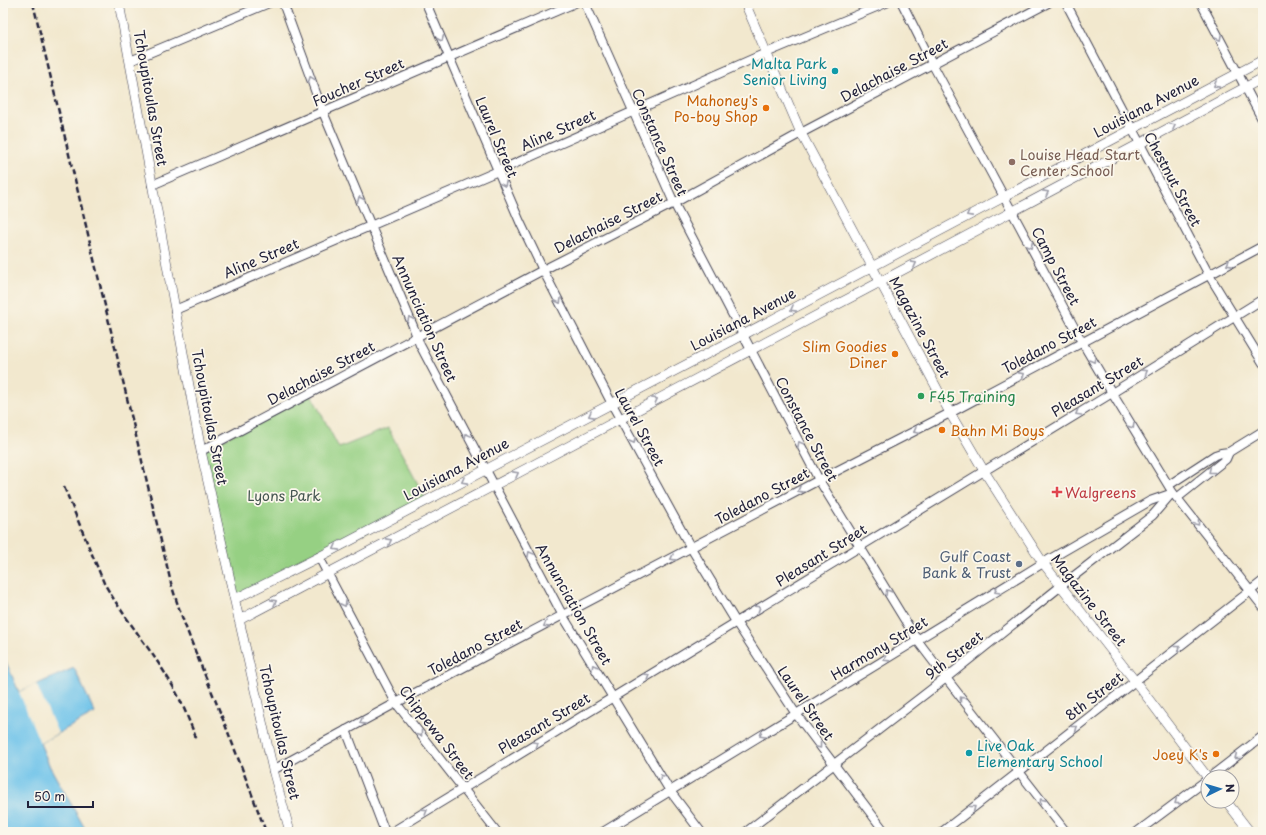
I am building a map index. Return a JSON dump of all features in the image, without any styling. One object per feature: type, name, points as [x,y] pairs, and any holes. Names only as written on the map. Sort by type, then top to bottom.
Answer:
[{"type":"street","name":"Tchoupitoulas Street","points":[[119,3],[201,451],[273,770],[290,832]]},
{"type":"street","points":[[130,61],[269,3]]},
{"type":"street","name":"Annunciation Street","points":[[283,3],[323,112],[420,345],[448,401],[563,616],[670,791],[701,832]]},
{"type":"street","name":"Laurel Street","points":[[426,3],[520,222],[543,270],[612,404],[691,548],[736,622],[796,714],[885,832]]},
{"type":"street","name":"Foucher Street","points":[[152,185],[575,3]]},
{"type":"street","name":"Constance Street","points":[[585,3],[674,204],[819,480],[917,640],[1066,832]]},
{"type":"street","name":"Magazine Street","points":[[744,3],[801,133],[950,413],[984,471],[1043,563],[1202,769]]},
{"type":"street","name":"Aline Street","points":[[174,310],[498,171],[766,53],[886,3]]},
{"type":"street","name":"Camp Street","points":[[902,3],[933,65],[1012,212],[1082,342],[1112,393],[1175,495],[1263,607]]},
{"type":"street","name":"Delachaise Street","points":[[201,451],[543,270],[674,204],[801,133],[933,65],[1048,3]]},
{"type":"street","name":"Chestnut Street","points":[[1066,3],[1208,274],[1263,364]]},
{"type":"street","points":[[1201,3],[1263,121]]},
{"type":"street","name":"Louisiana Avenue","points":[[235,599],[319,557],[612,404],[1263,60]]},
{"type":"street","points":[[239,620],[1263,78]]},
{"type":"street","name":"Toledano Street","points":[[273,770],[396,703],[819,480],[950,413],[1263,246]]},
{"type":"street","name":"Pleasant Street","points":[[392,832],[1112,393],[1263,299]]},
{"type":"street","points":[[808,301],[816,315]]},
{"type":"street","name":"Harmony Street","points":[[603,832],[1043,563],[1150,501],[1175,495],[1226,459],[1229,452],[1263,431]]},
{"type":"street","points":[[1169,485],[1215,455],[1229,452]]},
{"type":"street","name":"9th Street","points":[[746,832],[946,678],[1060,586],[1153,515],[1175,495]]},
{"type":"street","name":"Chippewa Street","points":[[319,557],[396,703],[497,832]]},
{"type":"street","name":"8th Street","points":[[942,832],[1263,582]]},
{"type":"street","points":[[346,730],[385,832]]},
{"type":"street","points":[[1221,769],[1263,736]]},
{"type":"street","points":[[1137,832],[1200,785]]},
{"type":"street","points":[[1232,809],[1250,832]]},
{"type":"green space","name":"Lyons Park","points":[[311,394],[339,448],[388,428],[427,501],[235,599],[201,451]]},
{"type":"water","points":[[3,655],[19,692],[74,668],[95,713],[40,743],[50,767],[87,832],[3,832]]},
{"type":"pier","points":[[36,684],[58,733],[40,743],[19,692]]},
{"type":"railway","points":[[33,3],[171,583],[188,632],[266,832]]},
{"type":"railway","points":[[64,487],[104,583],[171,683],[182,704],[197,740]]},
{"type":"place","name":"Malta Park Senior Living","points":[[835,71]]},
{"type":"place","name":"Mahoney's Po-boy Shop","points":[[766,108]]},
{"type":"place","name":"Louise Head Start Center School","points":[[1012,162]]},
{"type":"place","name":"Slim Goodies Diner","points":[[895,354]]},
{"type":"place","name":"F45 Training","points":[[921,396]]},
{"type":"place","name":"Bahn Mi Boys","points":[[942,430]]},
{"type":"place","name":"Walgreens","points":[[1057,492]]},
{"type":"place","name":"Gulf Coast Bank & Trust","points":[[1019,564]]},
{"type":"place","name":"Live Oak Elementary School","points":[[969,753]]},
{"type":"place","name":"Joey K's","points":[[1216,754]]}]
